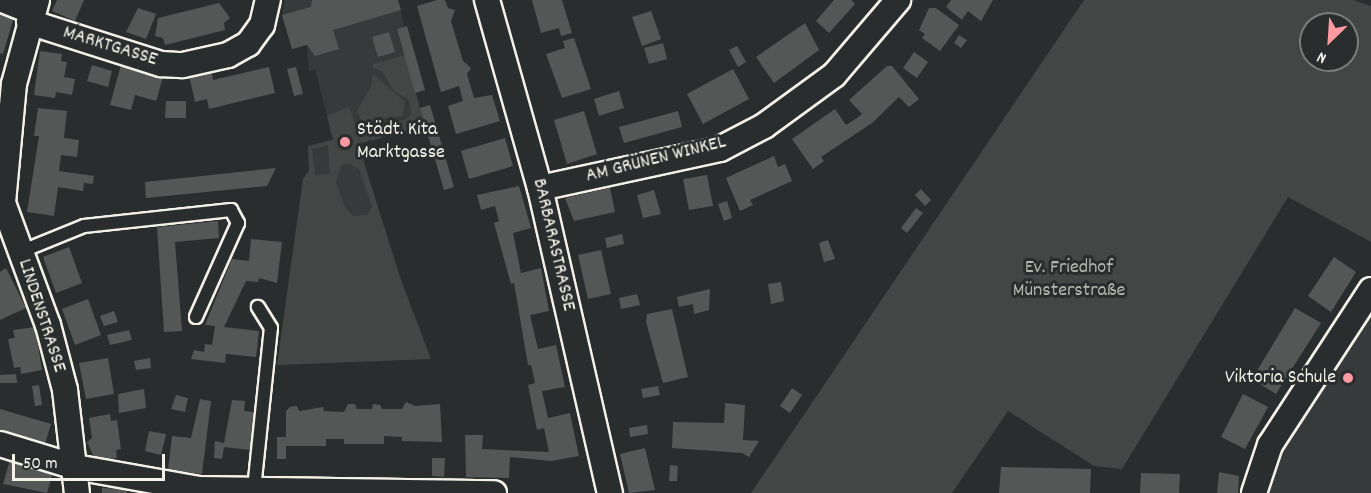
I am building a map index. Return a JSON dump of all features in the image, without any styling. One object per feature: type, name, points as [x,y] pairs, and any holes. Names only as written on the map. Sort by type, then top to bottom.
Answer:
[{"type":"street","name":"MARKTGASSE","points":[[3,0],[161,64],[183,64],[228,55],[248,44],[262,25],[268,0]]},
{"type":"street","name":"BARBARASTRASSE","points":[[487,0],[540,188],[610,493]]},
{"type":"street","name":"AM GRÜNEN WINKEL","points":[[540,188],[720,149],[756,130],[834,75],[898,0]]},
{"type":"street","name":"LINDENSTRASSE","points":[[32,11],[7,129],[1,203],[48,325],[65,390],[77,493]]},
{"type":"street","points":[[1254,493],[1270,445],[1371,290]]},
{"type":"street","points":[[0,444],[75,467],[198,489],[494,493]]},
{"type":"lane","points":[[20,252],[84,226],[231,210],[238,223],[196,317]]},
{"type":"lane","points":[[254,489],[271,328],[258,307]]},
{"type":"shaded area","name":"Städt. Kita Marktgasse","points":[[285,0],[398,0],[404,27],[397,29],[425,126],[358,144],[401,280],[303,179],[309,171],[308,146],[333,139],[315,69],[309,72],[307,45],[292,49],[282,15]]},
{"type":"shaded area","name":"Viktoria Schule","points":[[1371,307],[1371,493],[1264,493],[1278,450]]},
{"type":"green space","name":"Ev. Friedhof Münsterstraße","points":[[1084,0],[1353,0],[1371,6],[1371,242],[1288,197],[1122,469],[1094,466],[1008,411],[952,493],[751,493]]},
{"type":"green space","points":[[405,55],[425,126],[358,144],[401,280],[431,359],[277,365],[303,179],[309,171],[308,146],[333,140],[327,116],[349,107],[359,134],[406,119],[411,114],[409,100],[393,90],[382,71],[373,68],[373,64]],"holes":[[[328,145],[330,174],[315,175],[312,149]],[[350,164],[359,169],[372,206],[367,215],[353,216],[344,206],[336,182],[341,165]]]},
{"type":"green space","points":[[373,74],[405,102],[403,116],[362,122],[357,111],[371,87]]},
{"type":"building","points":[[57,0],[84,0],[75,21],[52,11]]},
{"type":"building","points":[[312,0],[398,0],[401,10],[333,30],[339,49],[315,56],[307,45],[292,49],[282,15],[311,7]]},
{"type":"building","points":[[445,0],[448,8],[455,10],[451,21],[463,61],[471,68],[467,74],[474,98],[492,95],[500,121],[456,134],[448,106],[463,101],[459,86],[441,92],[417,6]]},
{"type":"building","points":[[532,0],[562,0],[572,33],[561,36],[559,28],[541,33]]},
{"type":"building","points":[[834,0],[851,0],[855,4],[829,33],[816,21]]},
{"type":"building","points":[[951,0],[993,0],[981,21],[968,11],[962,20],[946,7]]},
{"type":"building","points":[[219,3],[230,18],[224,23],[225,30],[165,45],[163,38],[155,36],[158,18]]},
{"type":"building","points":[[0,5],[16,10],[3,54],[0,53]]},
{"type":"building","points":[[138,8],[156,14],[146,39],[126,32]]},
{"type":"building","points":[[929,8],[936,8],[959,25],[940,51],[922,38],[925,34],[919,30]]},
{"type":"building","points":[[651,11],[661,39],[642,46],[632,17]]},
{"type":"building","points":[[805,23],[819,50],[774,83],[756,57]]},
{"type":"building","points":[[407,26],[425,90],[415,93],[397,29]]},
{"type":"building","points":[[389,32],[395,52],[378,57],[372,37]]},
{"type":"building","points":[[959,35],[967,40],[961,48],[954,43]]},
{"type":"building","points":[[574,38],[591,89],[562,98],[546,54],[565,48],[563,41]]},
{"type":"building","points":[[663,43],[667,59],[649,64],[644,48]]},
{"type":"building","points":[[737,46],[746,62],[738,67],[729,50]]},
{"type":"building","points":[[40,51],[62,54],[61,61],[67,62],[64,77],[75,79],[72,95],[56,92],[55,98],[34,95]]},
{"type":"building","points":[[914,52],[928,62],[917,78],[903,68]]},
{"type":"building","points":[[92,65],[112,71],[108,87],[87,81]]},
{"type":"building","points":[[121,65],[163,77],[156,101],[135,95],[131,110],[110,105]]},
{"type":"building","points":[[887,66],[892,66],[919,99],[909,107],[899,97],[872,123],[821,157],[824,161],[813,169],[792,139],[835,109],[846,125],[857,118],[862,114],[849,100]]},
{"type":"building","points":[[269,67],[275,93],[209,109],[207,99],[195,102],[189,75],[211,69],[213,80]]},
{"type":"building","points":[[296,67],[303,94],[294,96],[287,69]]},
{"type":"building","points":[[733,69],[749,99],[703,124],[687,94]]},
{"type":"building","points":[[619,91],[624,108],[599,116],[594,99]]},
{"type":"building","points":[[166,101],[186,101],[186,118],[165,118]]},
{"type":"building","points":[[430,105],[454,187],[444,190],[420,108]]},
{"type":"building","points":[[38,108],[67,111],[64,138],[79,140],[77,157],[61,155],[59,171],[94,176],[93,184],[84,183],[83,191],[58,187],[54,216],[27,212],[39,136],[34,136]]},
{"type":"building","points":[[584,111],[597,154],[567,164],[554,120]]},
{"type":"building","points":[[678,111],[682,127],[624,143],[619,127]]},
{"type":"building","points":[[505,138],[513,166],[469,179],[461,151]]},
{"type":"building","points":[[774,156],[778,167],[785,164],[792,181],[750,200],[753,205],[740,211],[726,178]]},
{"type":"building","points":[[276,168],[267,186],[146,198],[145,182]]},
{"type":"building","points":[[707,175],[713,206],[689,210],[683,179]]},
{"type":"building","points":[[519,186],[531,228],[513,233],[521,273],[541,268],[549,311],[530,315],[538,349],[556,345],[565,387],[542,391],[548,418],[570,413],[579,456],[551,461],[510,457],[509,478],[466,477],[465,435],[483,435],[482,449],[549,452],[544,428],[537,430],[528,385],[535,383],[531,365],[528,365],[514,283],[511,284],[494,223],[499,221],[495,206],[481,210],[477,195]]},
{"type":"building","points":[[610,188],[615,212],[574,221],[565,198]]},
{"type":"building","points":[[921,189],[931,200],[925,206],[915,195]]},
{"type":"building","points":[[654,190],[661,214],[643,218],[637,195]]},
{"type":"building","points":[[727,201],[732,218],[724,221],[718,204]]},
{"type":"building","points":[[916,208],[923,213],[907,233],[901,228]]},
{"type":"building","points":[[218,221],[219,238],[175,242],[182,331],[164,332],[157,227]]},
{"type":"building","points":[[622,234],[624,244],[607,248],[605,238]]},
{"type":"building","points":[[251,239],[282,242],[277,283],[259,278],[258,282],[246,281],[224,327],[259,331],[256,357],[226,354],[225,363],[191,359],[194,350],[204,352],[205,344],[212,345],[215,326],[205,325],[232,259],[249,261]]},
{"type":"building","points":[[828,240],[835,259],[824,262],[819,243]]},
{"type":"building","points":[[69,247],[82,283],[56,293],[43,257]]},
{"type":"building","points":[[601,250],[611,294],[588,299],[578,255]]},
{"type":"building","points":[[1334,257],[1356,272],[1331,312],[1308,296]]},
{"type":"building","points":[[6,268],[26,308],[0,320],[0,272]]},
{"type":"building","points":[[781,282],[784,301],[771,304],[768,284]]},
{"type":"building","points":[[710,289],[709,310],[694,314],[693,304],[679,307],[677,297]]},
{"type":"building","points":[[637,294],[640,305],[621,309],[619,298]]},
{"type":"building","points":[[88,299],[101,335],[75,345],[62,309]]},
{"type":"building","points":[[1295,308],[1321,323],[1276,394],[1252,379]]},
{"type":"building","points":[[672,309],[688,377],[663,383],[646,322],[647,314]]},
{"type":"building","points":[[114,311],[118,322],[104,326],[100,316]]},
{"type":"building","points":[[35,327],[42,370],[21,374],[20,367],[14,368],[8,339],[15,338],[13,330]]},
{"type":"building","points":[[129,330],[132,340],[110,345],[107,335]]},
{"type":"building","points":[[108,358],[114,394],[86,399],[79,363]]},
{"type":"building","points":[[150,358],[151,368],[136,370],[134,361]]},
{"type":"building","points":[[16,374],[17,383],[0,383],[0,375]]},
{"type":"building","points":[[39,385],[42,405],[35,406],[32,386]]},
{"type":"building","points":[[658,386],[660,395],[643,398],[641,389]]},
{"type":"building","points":[[792,388],[802,395],[790,413],[780,406]]},
{"type":"building","points":[[144,389],[146,408],[119,413],[118,394]]},
{"type":"building","points":[[1243,394],[1268,407],[1245,449],[1221,437]]},
{"type":"building","points":[[176,395],[188,398],[185,412],[171,409]]},
{"type":"building","points":[[200,399],[211,401],[202,474],[168,470],[172,436],[191,438]]},
{"type":"building","points":[[232,400],[245,401],[244,411],[254,412],[250,450],[224,447],[222,459],[214,458],[215,441],[224,443]]},
{"type":"building","points":[[406,402],[415,406],[440,404],[442,442],[402,441],[402,437],[384,436],[384,444],[344,444],[344,439],[326,439],[326,446],[286,446],[286,459],[277,459],[277,437],[286,437],[286,411],[290,407],[297,406],[299,411],[323,407],[324,411],[344,412],[348,404],[355,404],[357,409],[372,409],[373,404],[380,405],[382,409],[402,409]]},
{"type":"building","points":[[725,403],[745,405],[743,440],[759,441],[749,457],[742,453],[672,448],[673,422],[724,423]]},
{"type":"building","points":[[0,409],[51,424],[44,447],[0,433]]},
{"type":"building","points":[[110,414],[111,421],[117,420],[121,449],[116,450],[117,458],[96,461],[87,442],[92,438],[89,418]]},
{"type":"building","points":[[647,425],[648,434],[630,437],[629,428]]},
{"type":"building","points":[[149,431],[166,434],[161,455],[145,451]]},
{"type":"building","points":[[645,448],[655,490],[629,493],[620,454]]},
{"type":"building","points":[[432,458],[445,458],[444,477],[432,476]]},
{"type":"building","points":[[10,460],[53,472],[47,493],[3,484]]},
{"type":"building","points":[[670,465],[678,466],[677,481],[669,481]]},
{"type":"building","points":[[1001,467],[1091,469],[1090,493],[999,493]]},
{"type":"building","points":[[1219,472],[1239,476],[1238,493],[1217,493]]},
{"type":"building","points":[[1141,473],[1180,474],[1179,493],[1140,493]]},
{"type":"building","points":[[102,488],[127,489],[127,493],[102,493]]},
{"type":"place","name":"Städt. Kita Marktgasse","points":[[345,142]]},
{"type":"place","name":"Viktoria Schule","points":[[1348,378]]}]
